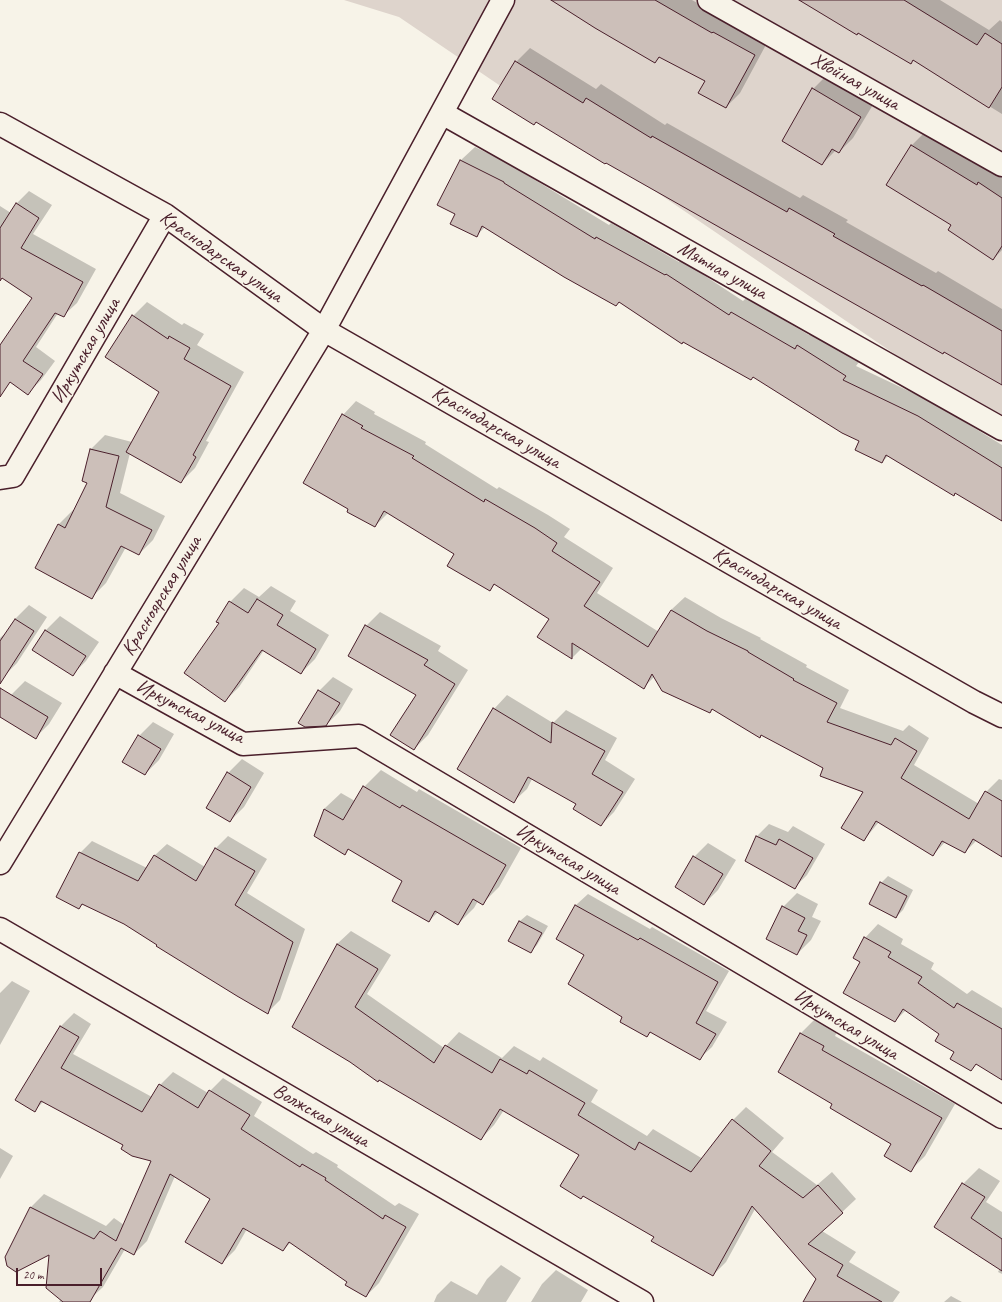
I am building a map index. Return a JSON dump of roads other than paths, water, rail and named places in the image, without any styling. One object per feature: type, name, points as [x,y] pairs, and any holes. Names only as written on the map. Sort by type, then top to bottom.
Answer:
[{"type":"street","name":"Красноярская улица","points":[[0,863],[324,330],[503,0]]},
{"type":"street","name":"Хвойная улица","points":[[709,0],[1002,165]]},
{"type":"street","name":"Мятная улица","points":[[442,113],[1002,429]]},
{"type":"street","name":"Краснодарская улица","points":[[0,124],[165,215],[324,330],[974,702],[1002,716]]},
{"type":"street","name":"Иркутская улица","points":[[0,478],[13,476],[165,215]]},
{"type":"street","name":"Иркутская улица","points":[[115,673],[243,744],[359,736],[1002,1117]]},
{"type":"street","name":"Волжская улица","points":[[0,929],[642,1302]]}]
